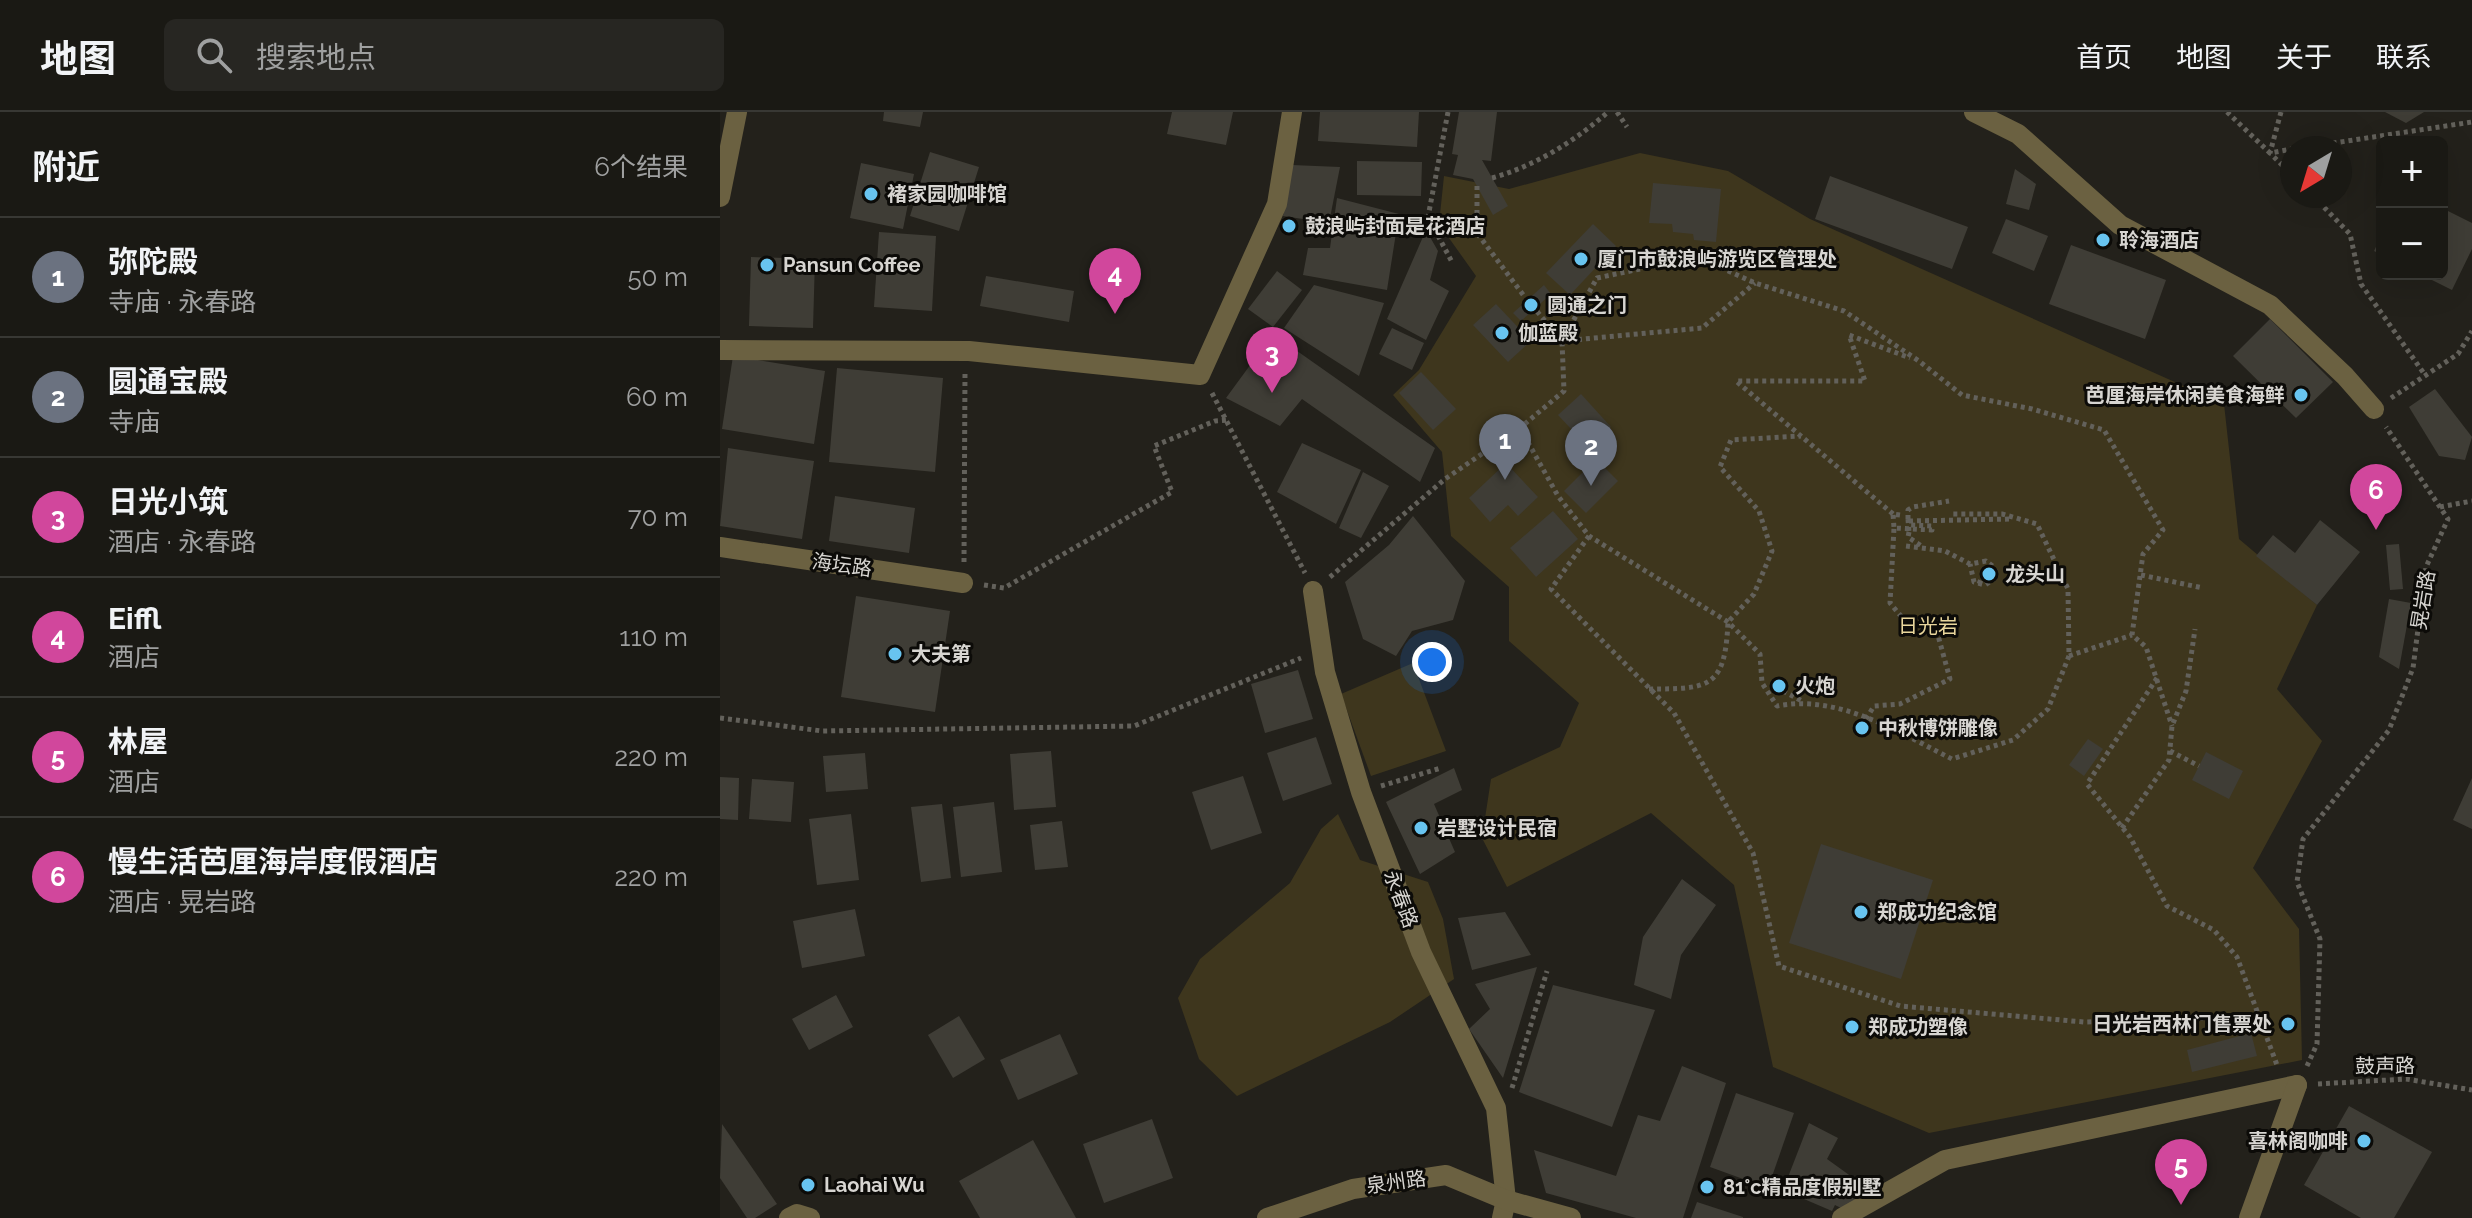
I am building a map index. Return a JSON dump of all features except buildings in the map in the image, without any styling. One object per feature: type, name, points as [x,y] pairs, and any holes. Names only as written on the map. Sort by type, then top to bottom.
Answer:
[{"type":"street","points":[[720,197],[737,112]]},
{"type":"street","points":[[720,350],[969,351],[1200,375],[1277,204],[1292,112]]},
{"type":"street","points":[[1974,112],[2018,134],[2120,225],[2270,305],[2345,376],[2374,409]]},
{"type":"street","name":"海坛路","points":[[720,547],[963,583]]},
{"type":"street","name":"永春路","points":[[1313,591],[1325,672],[1361,792],[1421,952],[1496,1108],[1504,1209]]},
{"type":"street","points":[[1842,1218],[1945,1160],[2297,1085]]},
{"type":"street","points":[[2249,1218],[2297,1085]]},
{"type":"street","name":"泉州路","points":[[1267,1218],[1353,1189],[1446,1175],[1504,1209],[1571,1218]]},
{"type":"street","points":[[789,1218],[797,1214],[810,1218]]},
{"type":"path","points":[[1448,112],[1428,217],[1452,262]]},
{"type":"path","points":[[1492,178],[1515,171],[1583,134],[1608,112]]},
{"type":"path","points":[[1617,112],[1627,127]]},
{"type":"path","points":[[2227,112],[2280,163]]},
{"type":"path","points":[[2270,153],[2281,112]]},
{"type":"path","points":[[2352,140],[2472,122]]},
{"type":"path","points":[[2270,153],[2280,151]]},
{"type":"path","points":[[1477,186],[1477,233],[1527,300]]},
{"type":"path","points":[[2325,208],[2350,234],[2361,284],[2425,375]]},
{"type":"path","points":[[1200,375],[1229,420],[1313,591],[1445,479],[1520,428],[1564,391],[1562,341],[1597,278],[1697,257],[1755,283],[1844,311],[1919,361],[1962,395],[2032,409],[2104,430],[2163,530],[2143,554],[2132,635]]},
{"type":"path","points":[[1562,341],[1702,328],[1755,283]]},
{"type":"path","points":[[1535,309],[1562,341]]},
{"type":"path","points":[[2472,331],[2458,354],[2374,409],[2440,507],[2472,501]]},
{"type":"path","points":[[1866,719],[1874,706],[1900,704],[1950,679],[1934,621],[1905,621],[1890,603],[1897,515],[1736,381],[1865,381],[1849,335],[1919,361]]},
{"type":"path","points":[[965,361],[963,583],[1004,588],[1172,492],[1154,446],[1215,421],[1229,420]]},
{"type":"path","points":[[1520,428],[1558,496],[1589,536],[1728,622],[1760,654],[1762,683],[1777,706],[1803,701]]},
{"type":"path","points":[[1648,689],[1697,689],[1715,678],[1727,654],[1728,622],[1754,594],[1772,551],[1759,511],[1720,467],[1731,440],[1801,436]]},
{"type":"path","points":[[1927,549],[1908,537],[1908,510],[1949,501]]},
{"type":"path","name":"晃岩路","points":[[2297,1085],[2317,1044],[2320,939],[2297,882],[2303,839],[2389,730],[2413,668],[2426,567],[2448,519],[2440,507]]},
{"type":"path","points":[[1783,691],[1803,701],[1831,705],[1866,719],[1952,759],[2013,740],[2048,709],[2069,656],[2068,589],[2037,524],[2002,514],[1951,514]]},
{"type":"path","points":[[1909,524],[2019,519]]},
{"type":"path","points":[[1894,528],[1932,530],[1932,526],[1909,524]]},
{"type":"path","points":[[1589,536],[1551,589],[1674,713],[1753,853],[1779,966],[1900,1006],[2084,1022],[2259,1016]]},
{"type":"path","points":[[1906,546],[1945,551],[1970,564],[1986,561],[1995,568],[1994,579],[1979,584]]},
{"type":"path","points":[[1970,564],[1970,575],[1979,584]]},
{"type":"path","points":[[1979,584],[1984,572]]},
{"type":"path","points":[[2141,575],[2203,588]]},
{"type":"path","points":[[2122,828],[2169,760],[2172,726],[2186,691],[2195,629]]},
{"type":"path","points":[[2069,656],[2132,635]]},
{"type":"path","points":[[2132,635],[2146,647],[2172,726]]},
{"type":"path","points":[[720,718],[822,731],[1134,726],[1321,649]]},
{"type":"path","points":[[2157,678],[2087,784],[2122,828],[2167,906],[2214,930],[2237,957],[2277,1065],[2297,1085]]},
{"type":"path","points":[[2170,751],[2199,766]]},
{"type":"path","points":[[1361,792],[1441,768]]},
{"type":"path","points":[[1496,1108],[1513,1086],[1547,971]]},
{"type":"path","name":"鼓声路","points":[[2297,1085],[2406,1079],[2472,1090]]},
{"type":"green space","name":"日光岩","points":[[1640,153],[1728,171],[1810,219],[2224,404],[2239,539],[2317,605],[2277,689],[2322,741],[2253,868],[2299,929],[2302,1060],[1929,1133],[1773,1067],[1734,885],[1651,813],[1507,887],[1482,838],[1491,779],[1560,747],[1579,703],[1509,641],[1509,587],[1451,536],[1442,452],[1393,395],[1419,370],[1476,276],[1439,224],[1444,176],[1509,189]]},
{"type":"green space","points":[[1413,663],[1446,751],[1371,776],[1341,694]]},
{"type":"green space","points":[[1338,814],[1360,860],[1428,882],[1443,919],[1454,979],[1390,1022],[1237,1096],[1199,1059],[1178,998],[1200,959],[1290,883],[1321,829]]},
{"type":"place","name":"褚家园咖啡馆","points":[[871,194]]},
{"type":"place","name":"鼓浪屿封面是花酒店","points":[[1289,226]]},
{"type":"place","name":"聆海酒店","points":[[2103,240]]},
{"type":"place","name":"厦门市鼓浪屿游览区管理处","points":[[1581,259]]},
{"type":"place","name":"Pansun Coffee","points":[[767,265]]},
{"type":"place","name":"圆通之门","points":[[1531,305]]},
{"type":"place","name":"Eiffl","points":[[1115,314]]},
{"type":"place","name":"伽蓝殿","points":[[1502,333]]},
{"type":"place","name":"日光小筑","points":[[1272,393]]},
{"type":"place","name":"芭厘海岸休闲美食海鲜","points":[[2301,395]]},
{"type":"place","name":"弥陀殿","points":[[1505,480]]},
{"type":"place","name":"圆通宝殿","points":[[1591,486]]},
{"type":"place","name":"慢生活芭厘海岸度假酒店","points":[[2376,530]]},
{"type":"place","name":"龙头山","points":[[1989,574]]},
{"type":"place","name":"大夫第","points":[[895,654]]},
{"type":"place","name":"火炮","points":[[1779,686]]},
{"type":"place","name":"中秋博饼雕像","points":[[1862,728]]},
{"type":"place","name":"岩墅设计民宿","points":[[1421,828]]},
{"type":"place","name":"郑成功纪念馆","points":[[1861,912]]},
{"type":"place","name":"日光岩西林门售票处","points":[[2288,1024]]},
{"type":"place","name":"郑成功塑像","points":[[1852,1027]]},
{"type":"place","name":"喜林阁咖啡","points":[[2364,1141]]},
{"type":"place","name":"Laohai Wu","points":[[808,1185]]},
{"type":"place","name":"81°c精品度假别墅","points":[[1707,1187]]},
{"type":"place","name":"林屋","points":[[2181,1205]]}]
